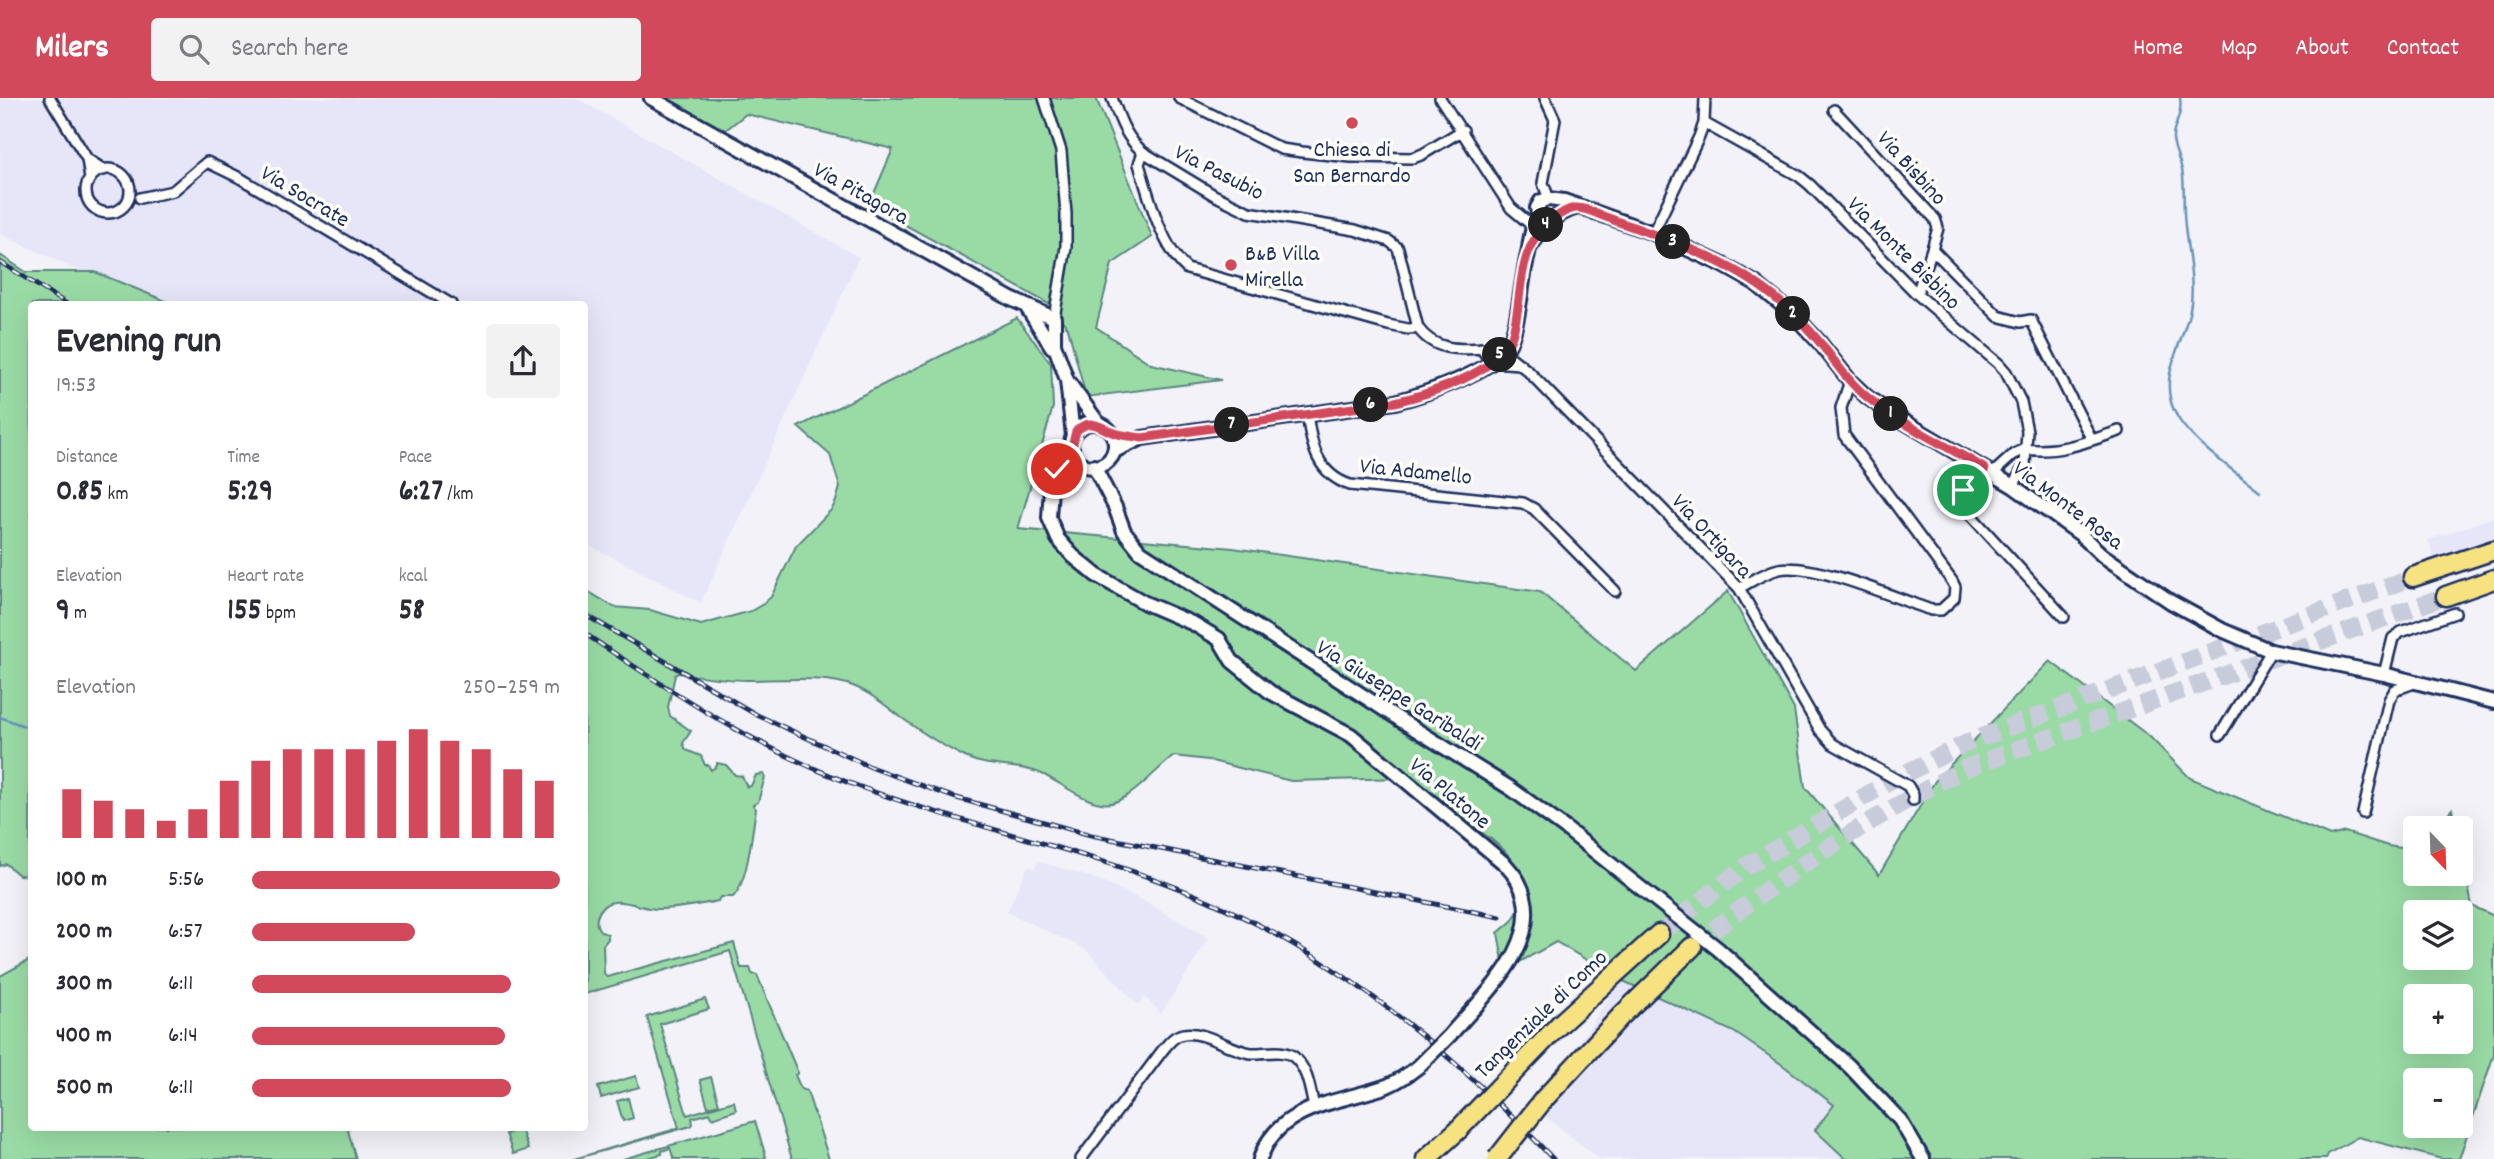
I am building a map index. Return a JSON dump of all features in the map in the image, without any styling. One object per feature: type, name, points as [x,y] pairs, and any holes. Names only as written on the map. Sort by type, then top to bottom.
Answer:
[{"type":"highway","points":[[2413,577],[2494,550]]},
{"type":"highway","points":[[2446,596],[2494,579]]},
{"type":"highway","name":"Tangenziale di Como","points":[[1426,1159],[1458,1130],[1560,1024],[1659,934]]},
{"type":"highway","points":[[1497,1159],[1545,1100],[1692,947]]},
{"type":"street","points":[[50,98],[87,159],[90,179],[86,191],[93,207],[109,213],[140,198],[116,171],[104,170],[87,159]]},
{"type":"street","name":"Via Pitagora","points":[[651,98],[1011,299],[1054,318]]},
{"type":"street","points":[[1044,98],[1061,151],[1066,214],[1066,247],[1053,331],[1058,357],[1067,380],[1098,424],[1110,432],[1142,438],[1395,402],[1458,380],[1497,355],[1512,336],[1530,247],[1540,220],[1538,204],[1551,200]]},
{"type":"street","name":"Via Pasubio","points":[[1112,98],[1126,135],[1143,152],[1214,195],[1249,212],[1355,230],[1389,241],[1398,248],[1419,328]]},
{"type":"street","points":[[1178,98],[1281,149],[1292,151],[1351,157],[1413,158],[1463,130]]},
{"type":"street","points":[[1440,98],[1511,208],[1540,220],[1578,207]]},
{"type":"street","points":[[1540,220],[1559,207],[1551,200],[1543,183],[1555,120],[1545,98]]},
{"type":"street","points":[[1653,233],[1704,123],[1705,98]]},
{"type":"street","name":"Via Bisbino","points":[[1834,110],[1935,219],[1938,228],[1933,249]]},
{"type":"street","name":"Via Monte Bisbino","points":[[1704,123],[1811,185],[1916,294],[1953,327],[1980,346],[2006,372],[2018,395],[2027,431],[2025,465],[2013,486]]},
{"type":"street","points":[[1143,152],[1139,164],[1165,238],[1172,252],[1187,269],[1388,325],[1419,328],[1432,343],[1441,347],[1481,348],[1520,364]]},
{"type":"street","name":"Via Socrate","points":[[140,198],[173,191],[207,162],[232,173],[446,301]]},
{"type":"street","points":[[90,179],[104,170]]},
{"type":"street","points":[[125,205],[130,195],[128,183]]},
{"type":"street","name":"Via Monte Rosa","points":[[1551,200],[1653,233],[1723,264],[1773,296],[1820,343],[1850,382],[1891,414],[2013,486],[2080,534],[2102,555],[2171,603],[2222,630],[2272,651],[2420,682],[2494,702]]},
{"type":"street","points":[[1916,294],[1933,249],[1998,316],[2020,322],[2031,320],[2092,440]]},
{"type":"street","points":[[1024,303],[1058,357]]},
{"type":"street","name":"Via Ortigara","points":[[1497,355],[1520,364],[1740,588],[1820,730],[1833,744],[1908,786],[1913,800]]},
{"type":"street","points":[[1067,380],[1072,442],[1077,460],[1088,465]]},
{"type":"street","points":[[1740,588],[1778,570],[1800,568],[1824,573],[1931,610],[1941,610],[1954,598],[1955,587],[1952,581],[1849,444],[1841,425],[1841,408],[1850,382]]},
{"type":"street","name":"Via Adamello","points":[[1307,413],[1317,460],[1335,479],[1350,485],[1523,503],[1534,509],[1615,591]]},
{"type":"street","points":[[1051,486],[1057,469],[1083,425],[1098,424]]},
{"type":"street","points":[[2064,617],[1966,510],[1962,502],[1963,490],[1970,480],[1989,472],[2025,449],[2050,450],[2119,431]]},
{"type":"street","points":[[1110,432],[1115,441],[1110,456]]},
{"type":"street","points":[[1051,486],[1060,476],[1110,456],[1142,438]]},
{"type":"street","name":"Via Giuseppe Garibaldi","points":[[1110,456],[1115,507]]},
{"type":"street","name":"Via Giuseppe Garibaldi","points":[[1088,465],[1115,507],[1124,531],[1140,551],[1510,788],[1614,866],[1718,949],[1849,1066],[1900,1120],[1923,1159]]},
{"type":"street","name":"Via Platone","points":[[1051,486],[1049,518],[1058,539],[1073,556],[1096,575],[1219,639],[1233,661],[1270,692],[1351,735],[1505,863],[1518,882],[1527,912],[1525,933],[1502,974],[1450,1035],[1419,1066],[1388,1086],[1297,1114],[1276,1130],[1262,1154]]},
{"type":"street","points":[[2384,674],[2393,638],[2401,632],[2455,613]]},
{"type":"street","points":[[2220,735],[2272,651]]},
{"type":"street","points":[[2363,813],[2389,700],[2395,690],[2420,682]]},
{"type":"street","points":[[1081,1159],[1162,1051],[1174,1037],[1183,1034],[1204,1037],[1250,1053],[1280,1052],[1292,1055],[1305,1073],[1314,1107]]},
{"type":"shaded area","points":[[0,98],[576,98],[859,257],[701,603],[588,545],[588,301],[144,301],[0,234]]},
{"type":"shaded area","points":[[2494,517],[2494,538],[2434,558],[2428,540]]},
{"type":"shaded area","points":[[1038,861],[1099,880],[1142,900],[1209,938],[1161,1014],[1145,997],[1138,1005],[1085,949],[1007,912],[1028,866],[1035,868]]},
{"type":"shaded area","points":[[1621,980],[1734,1032],[1834,1105],[1816,1130],[1846,1159],[1599,1159],[1535,1108]]},
{"type":"green space","points":[[664,98],[1096,98],[1152,237],[1112,264],[1096,327],[1151,364],[1221,380],[1086,397],[1068,328],[1049,304],[869,205],[893,149],[746,114],[723,132]]},
{"type":"green space","points":[[0,255],[26,272],[95,272],[166,301],[28,301],[28,876],[19,875],[6,864],[0,866]]},
{"type":"green space","points":[[1017,318],[1051,364],[1053,407],[1018,529],[1233,548],[1540,592],[1636,671],[1728,591],[1794,709],[1805,787],[1879,875],[1935,781],[2050,661],[2150,737],[2190,778],[2330,836],[2345,832],[2403,848],[2403,886],[2468,886],[2471,900],[2403,900],[2403,970],[2473,970],[2473,906],[2494,916],[2494,1054],[2473,1117],[2473,1068],[2403,1068],[2403,1138],[2466,1138],[2459,1159],[2442,1159],[2358,1137],[2328,1154],[2326,1159],[1846,1159],[1815,1130],[1834,1105],[1734,1032],[1621,980],[1556,942],[1509,968],[1503,961],[1498,933],[1512,921],[1523,903],[1525,883],[1517,866],[1491,839],[1405,778],[1291,781],[1208,760],[1174,756],[1123,798],[1115,802],[1097,802],[1042,774],[965,757],[932,739],[872,696],[853,686],[829,680],[738,680],[678,673],[675,675],[668,707],[670,716],[691,731],[683,743],[686,750],[701,756],[711,770],[717,763],[726,765],[735,775],[742,776],[747,787],[751,786],[756,775],[763,774],[765,777],[758,802],[753,805],[756,809],[746,869],[733,897],[720,897],[718,901],[673,908],[652,909],[619,902],[603,907],[597,917],[597,923],[602,932],[608,934],[603,945],[604,973],[607,977],[734,943],[741,968],[750,968],[752,974],[757,975],[798,1073],[795,1075],[801,1089],[807,1091],[829,1159],[792,1159],[730,951],[588,993],[588,591],[614,607],[650,610],[701,625],[751,611],[771,597],[796,546],[832,509],[840,487],[830,455],[798,427]]},
{"type":"green space","points":[[28,961],[28,1131],[348,1131],[356,1159],[0,1159],[0,976]]},
{"type":"green space","points":[[705,999],[709,1009],[660,1024],[687,1115],[734,1101],[736,1110],[712,1118],[710,1113],[692,1118],[691,1126],[574,1159],[679,1128],[647,1017]]},
{"type":"green space","points":[[636,1076],[639,1087],[601,1098],[598,1087]]},
{"type":"green space","points":[[711,1077],[719,1104],[708,1107],[700,1080]]},
{"type":"green space","points":[[628,1098],[633,1118],[623,1121],[617,1101]]},
{"type":"green space","points":[[755,1121],[766,1157],[762,1159],[674,1159],[670,1148],[662,1151],[662,1154],[644,1159],[623,1159]]},
{"type":"green space","points":[[522,1131],[528,1149],[513,1154],[506,1134]]},
{"type":"waterway","points":[[2180,98],[2173,139],[2183,175],[2192,289],[2189,314],[2169,377],[2171,403],[2192,436],[2260,491]]},
{"type":"waterway","points":[[0,717],[28,728]]},
{"type":"tunnel","points":[[1659,934],[1745,867],[1896,778],[1969,742],[2413,577]]},
{"type":"tunnel","points":[[1692,947],[1758,896],[1827,849],[1897,806],[1971,766],[2446,596]]},
{"type":"railway","points":[[0,262],[62,301]]},
{"type":"railway","points":[[588,616],[757,715],[873,768],[953,797],[1091,835],[1500,917]]},
{"type":"railway","points":[[588,636],[719,720],[789,757],[909,804],[1144,875],[1235,913],[1279,936],[1323,962],[1405,1021],[1482,1088],[1553,1159]]},
{"type":"place","name":"Chiesa di San Bernardo","points":[[1352,123]]},
{"type":"place","name":"B&B Villa Mirella","points":[[1231,265]]},
{"type":"route","points":[[1057,469],[1072,447],[1076,431],[1090,423],[1106,427],[1110,432],[1142,438],[1395,402],[1458,380],[1487,365],[1506,350],[1512,336],[1530,247],[1548,222],[1555,220],[1564,211],[1578,207],[1653,233],[1723,264],[1773,296],[1793,313],[1850,382],[1867,397],[1985,469],[1970,480],[1963,490]]}]
